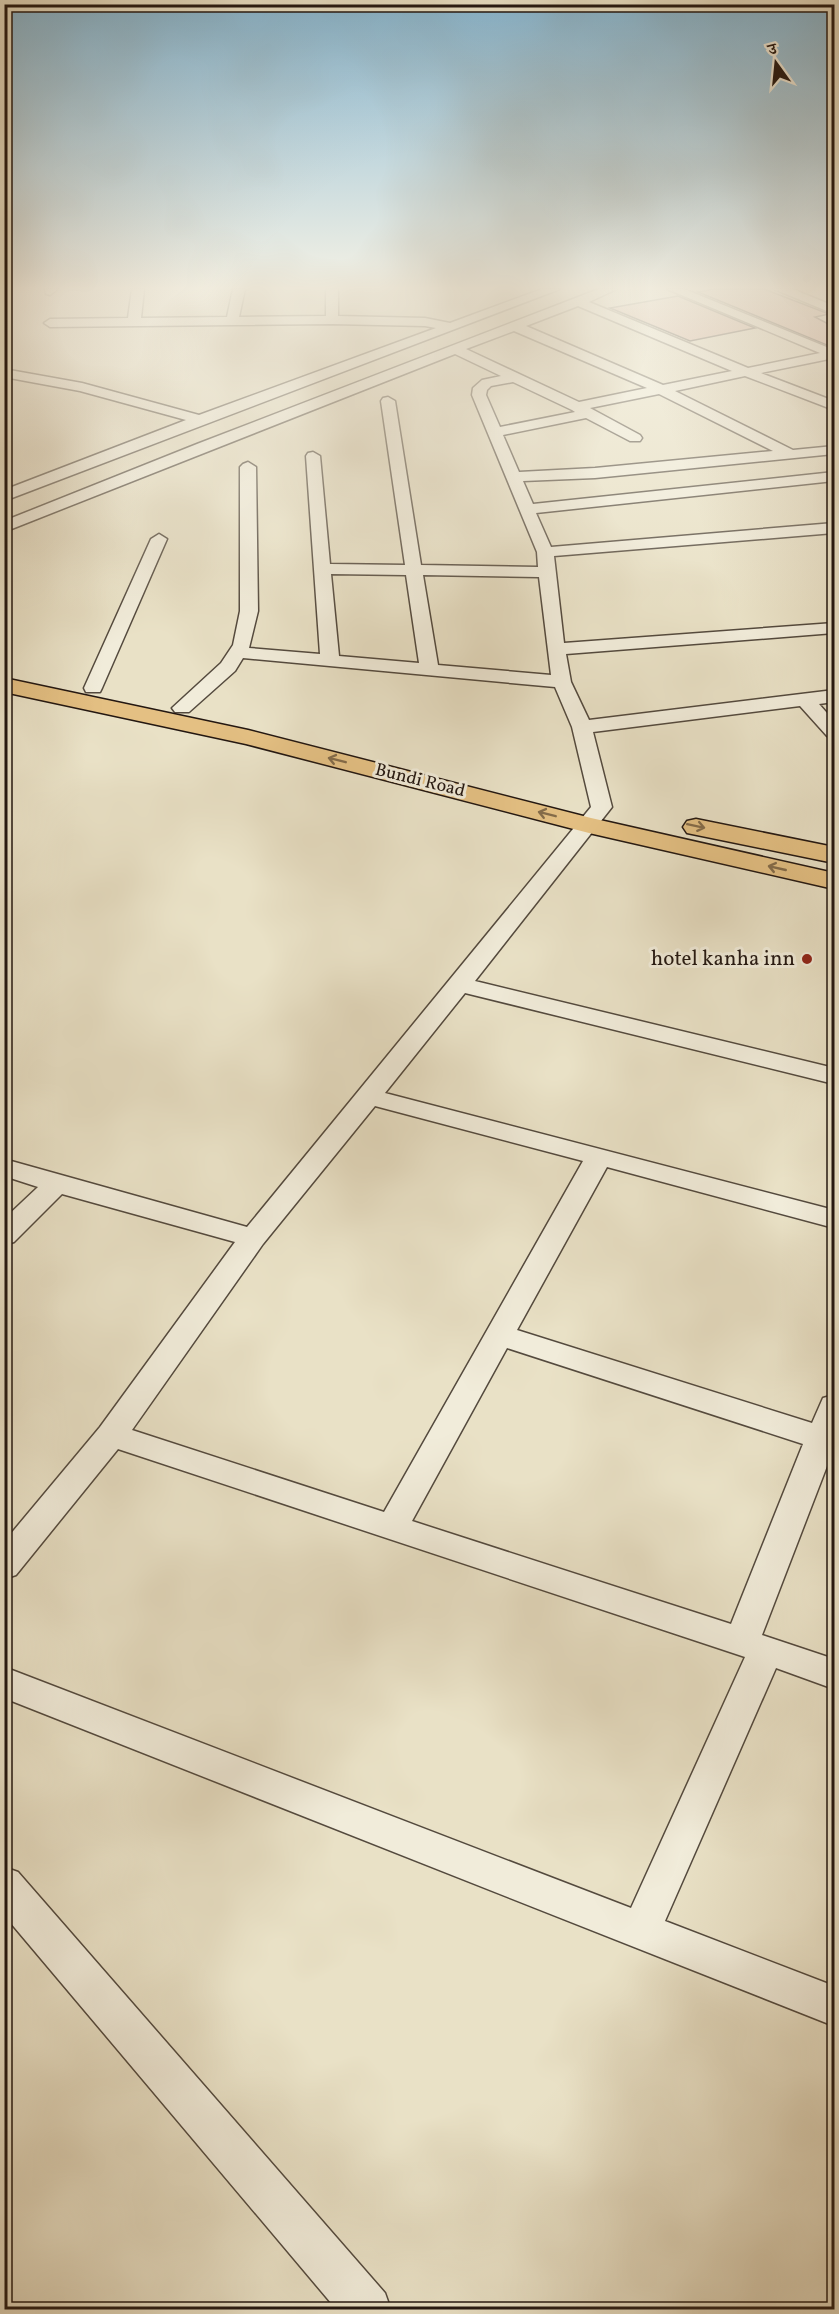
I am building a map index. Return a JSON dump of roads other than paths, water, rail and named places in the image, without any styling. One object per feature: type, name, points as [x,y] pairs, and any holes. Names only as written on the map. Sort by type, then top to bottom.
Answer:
[{"type":"main road","name":"Bundi Road","points":[[4,669],[356,745],[595,816],[834,881]]},
{"type":"main road","name":"Bundi Road","points":[[4,685],[248,737],[595,816],[834,855]]},
{"type":"street","points":[[118,397],[200,420]]},
{"type":"street","points":[[4,496],[262,397]]},
{"type":"street","points":[[4,527],[335,397]]},
{"type":"street","points":[[4,1566],[111,1435],[252,1238],[595,816],[582,728],[562,682],[545,552],[480,397]]},
{"type":"street","points":[[557,397],[635,438]]},
{"type":"street","points":[[495,432],[634,397]]},
{"type":"street","points":[[676,397],[790,454]]},
{"type":"street","points":[[811,397],[834,406]]},
{"type":"street","points":[[387,400],[429,670]]},
{"type":"street","points":[[514,477],[595,473],[834,450]]},
{"type":"street","points":[[313,456],[330,661]]},
{"type":"street","points":[[182,708],[228,666],[242,645],[249,611],[248,467]]},
{"type":"street","points":[[527,509],[834,477]]},
{"type":"street","points":[[545,552],[834,528]]},
{"type":"street","points":[[93,688],[159,539]]},
{"type":"street","points":[[322,569],[548,572]]},
{"type":"street","points":[[556,649],[834,628]]},
{"type":"street","points":[[237,652],[562,682]]},
{"type":"street","points":[[582,728],[834,696]]},
{"type":"street","points":[[806,700],[834,732]]},
{"type":"street","points":[[460,984],[834,1076]]},
{"type":"street","points":[[368,1096],[834,1219]]},
{"type":"street","points":[[392,1527],[599,1157]]},
{"type":"street","points":[[4,1167],[252,1238]]},
{"type":"street","points":[[4,1236],[57,1184]]},
{"type":"street","points":[[500,1335],[828,1440]]},
{"type":"street","points":[[641,1931],[754,1646],[828,1440],[834,1407]]},
{"type":"street","points":[[111,1435],[834,1674]]},
{"type":"street","points":[[4,1682],[834,2006]]},
{"type":"street","points":[[4,1885],[368,2310]]},
{"type":"place","name":"hotel kanha inn","points":[[807,959]]}]
